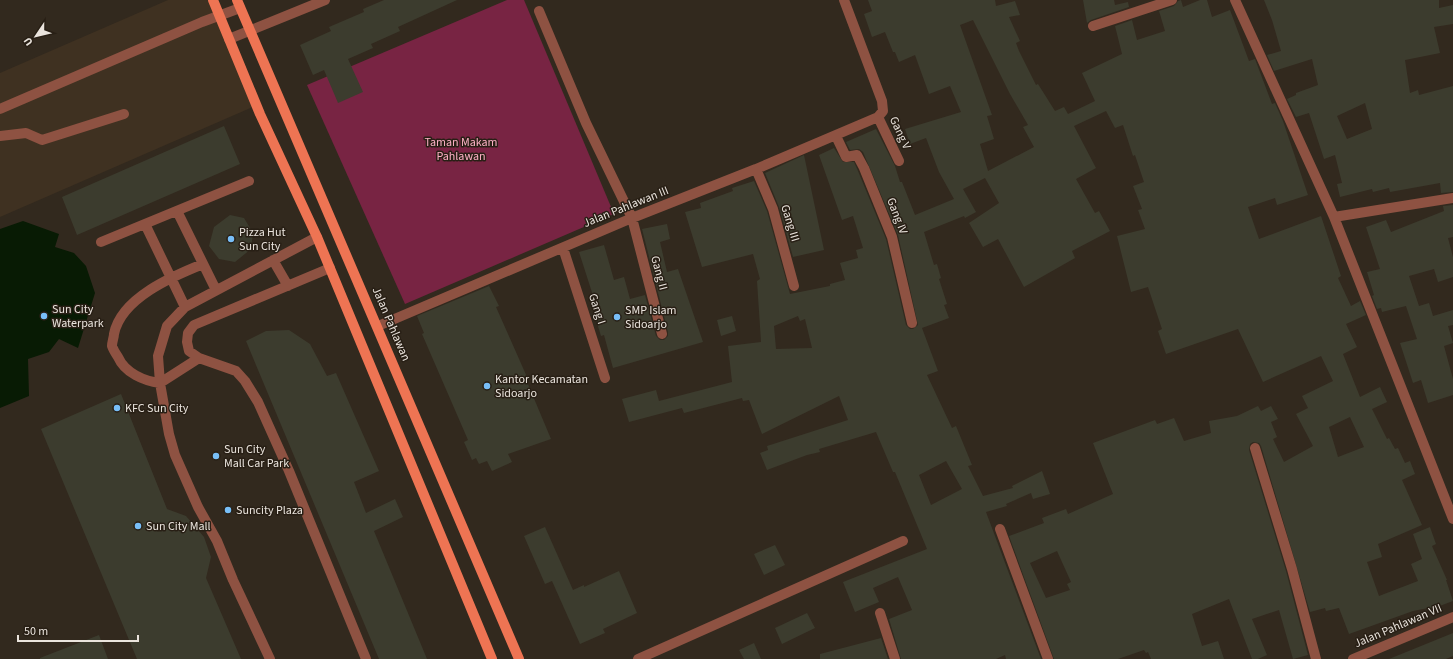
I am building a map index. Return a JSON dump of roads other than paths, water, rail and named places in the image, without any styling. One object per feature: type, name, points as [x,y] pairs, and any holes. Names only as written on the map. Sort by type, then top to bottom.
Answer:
[{"type":"main road","points":[[213,0],[260,114],[318,237],[492,659]]},
{"type":"main road","name":"Jalan Pahlawan","points":[[239,4],[378,326],[519,659]]},
{"type":"street","points":[[229,39],[325,0]]},
{"type":"street","name":"Gang V","points":[[844,0],[882,101],[881,114],[899,161]]},
{"type":"street","points":[[1093,26],[1172,0]]},
{"type":"street","points":[[1235,0],[1334,217],[1453,519]]},
{"type":"street","points":[[0,109],[219,15],[239,4]]},
{"type":"street","name":"Gang II","points":[[539,11],[586,122],[632,218],[662,334]]},
{"type":"street","points":[[0,136],[26,133],[42,140],[124,114]]},
{"type":"street","name":"Jalan Pahlawan III","points":[[378,326],[632,218],[836,136],[881,114]]},
{"type":"street","name":"Gang IV","points":[[836,136],[846,157],[857,156],[864,168],[892,237],[912,323]]},
{"type":"street","name":"Gang III","points":[[756,169],[772,209],[794,286]]},
{"type":"street","points":[[101,242],[249,181]]},
{"type":"street","points":[[1334,217],[1453,198]]},
{"type":"street","points":[[177,211],[216,290]]},
{"type":"street","points":[[145,224],[184,307]]},
{"type":"street","points":[[270,659],[233,580],[217,541],[198,507],[175,455],[169,434],[160,383],[158,356],[167,326],[184,307],[318,237]]},
{"type":"street","name":"Gang I","points":[[563,248],[605,378]]},
{"type":"street","points":[[273,260],[288,286]]},
{"type":"street","points":[[199,358],[160,383],[144,381],[120,362],[112,345],[116,327],[125,311],[135,302],[170,277],[203,264]]},
{"type":"street","points":[[330,268],[194,325],[188,333],[187,342],[189,351],[199,358],[236,371],[245,381],[258,402],[289,471],[366,659]]},
{"type":"street","points":[[1255,448],[1292,568],[1316,659]]},
{"type":"street","points":[[1000,529],[1048,659]]},
{"type":"street","points":[[638,659],[903,542]]},
{"type":"street","points":[[880,613],[895,659]]},
{"type":"street","name":"Jalan Pahlawan VII","points":[[1353,659],[1453,617]]},
{"type":"place","name":"Pizza Hut Sun City","points":[[231,239]]},
{"type":"place","name":"Sun City Waterpark","points":[[44,316]]},
{"type":"place","name":"SMP Islam Sidoarjo","points":[[617,317]]},
{"type":"place","name":"Kantor Kecamatan Sidoarjo","points":[[487,386]]},
{"type":"place","name":"KFC Sun City","points":[[117,408]]},
{"type":"place","name":"Sun City Mall Car Park","points":[[216,456]]},
{"type":"place","name":"Suncity Plaza","points":[[228,510]]},
{"type":"place","name":"Sun City Mall","points":[[138,526]]},
{"type":"park label","name":"Taman Makam Pahlawan","points":[[461,149]]}]
